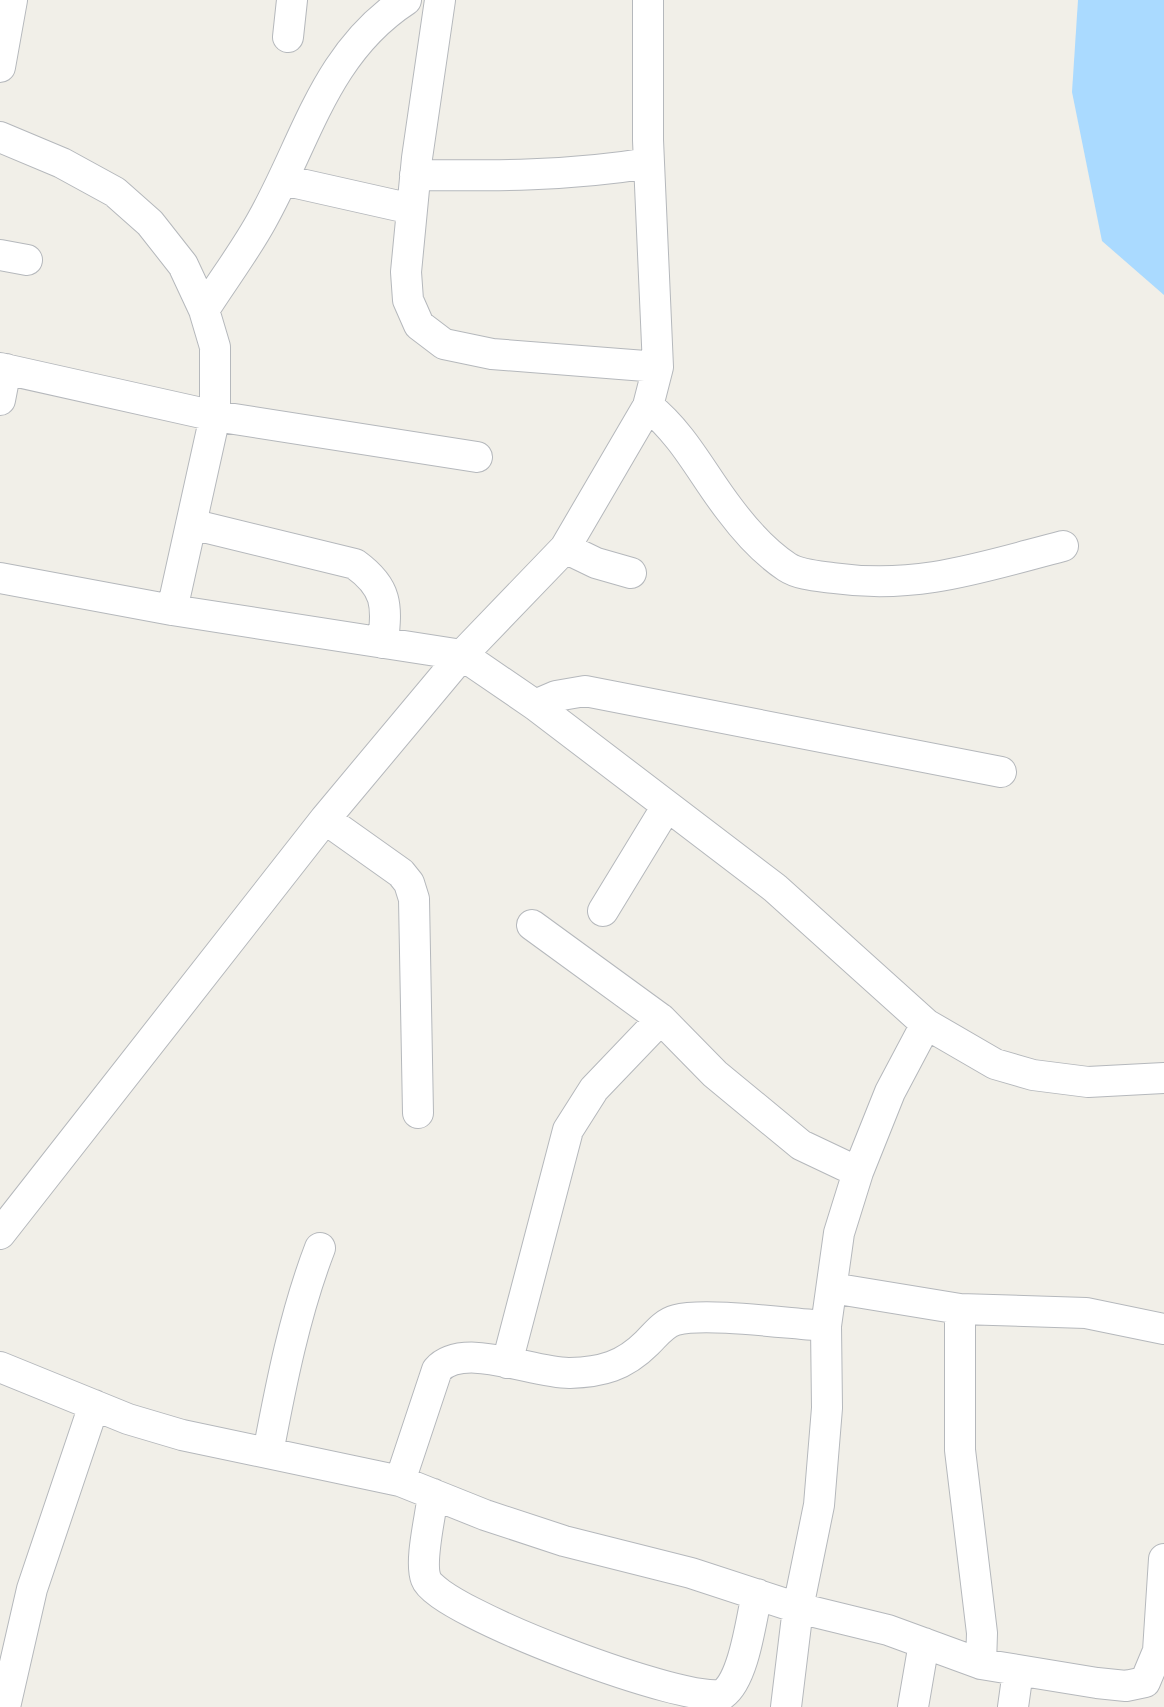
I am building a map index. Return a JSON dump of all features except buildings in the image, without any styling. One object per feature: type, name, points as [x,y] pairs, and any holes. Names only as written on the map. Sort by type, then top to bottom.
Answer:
[{"type":"street","points":[[0,67],[12,0]]},
{"type":"street","points":[[288,37],[292,0]]},
{"type":"street","points":[[204,310],[261,221],[328,82],[351,47],[406,0]]},
{"type":"street","points":[[440,0],[415,175],[406,272],[408,300],[419,325],[444,344],[492,354],[658,367]]},
{"type":"street","points":[[0,1234],[325,819],[462,655],[565,548],[648,406],[658,367],[649,163],[648,0]]},
{"type":"street","points":[[0,137],[62,163],[115,192],[150,223],[183,265],[204,310],[215,347],[215,416],[172,610]]},
{"type":"street","points":[[415,175],[516,176],[600,171],[649,163]]},
{"type":"street","points":[[283,180],[412,209]]},
{"type":"street","points":[[0,400],[3,369],[215,416],[477,457]]},
{"type":"street","points":[[648,406],[685,440],[730,511],[754,538],[788,568],[813,576],[864,582],[939,579],[1063,546]]},
{"type":"street","points":[[191,524],[355,565],[370,575],[384,594],[383,643]]},
{"type":"street","points":[[565,548],[596,563],[631,573]]},
{"type":"street","points":[[0,578],[172,610],[462,655],[535,705],[775,888],[926,1024],[995,1064],[1033,1075],[1088,1082],[1164,1078]]},
{"type":"street","points":[[535,705],[556,695],[585,691],[1001,772]]},
{"type":"street","points":[[603,911],[667,806]]},
{"type":"street","points":[[325,819],[401,873],[409,883],[414,899],[417,960],[418,1113]]},
{"type":"street","points":[[532,925],[661,1019],[715,1074],[801,1145],[858,1172]]},
{"type":"street","points":[[507,1363],[568,1130],[594,1089],[661,1019]]},
{"type":"street","points":[[786,1707],[798,1608],[819,1505],[827,1408],[826,1326],[839,1233],[858,1172],[890,1092],[926,1024]]},
{"type":"street","points":[[268,1453],[282,1379],[309,1278],[320,1248]]},
{"type":"street","points":[[832,1288],[960,1309],[1087,1312],[1164,1329]]},
{"type":"street","points":[[960,1309],[960,1450],[982,1633],[981,1664]]},
{"type":"street","points":[[400,1481],[437,1370],[445,1361],[464,1357],[566,1373],[601,1372],[627,1360],[660,1329],[676,1320],[699,1318],[826,1326]]},
{"type":"street","points":[[0,1367],[94,1405],[183,1435],[400,1481],[564,1541],[691,1573],[798,1608],[888,1630],[981,1664],[1018,1671],[1116,1685],[1145,1682],[1158,1651],[1164,1559]]},
{"type":"street","points":[[5,1707],[32,1589],[94,1405]]},
{"type":"street","points":[[433,1494],[425,1579],[435,1593],[471,1614],[596,1668],[705,1699],[720,1696],[732,1686],[742,1658],[757,1594]]},
{"type":"street","points":[[913,1707],[924,1643]]},
{"type":"street","points":[[1013,1707],[1018,1671]]},
{"type":"water","points":[[1078,0],[1164,0],[1164,295],[1102,241],[1072,92]]}]
